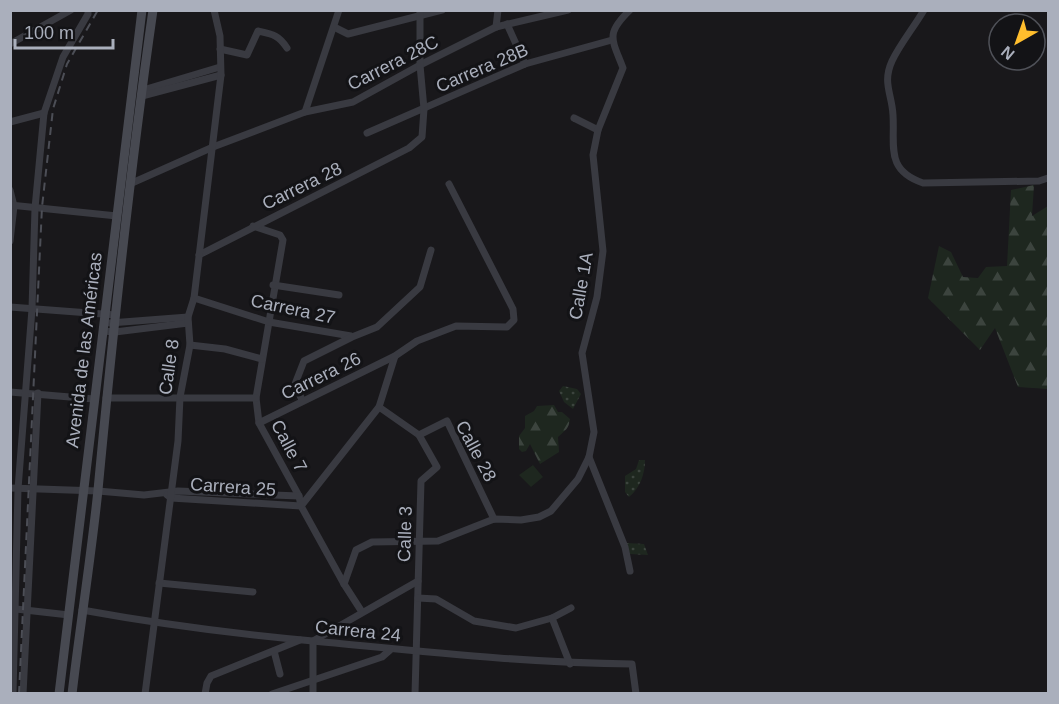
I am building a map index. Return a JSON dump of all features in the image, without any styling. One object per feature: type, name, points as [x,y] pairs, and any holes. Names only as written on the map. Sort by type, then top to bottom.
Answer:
[{"type":"main road","name":"Avenida de las Américas","points":[[139,96],[142,10]]},
{"type":"main road","name":"Avenida de las Américas","points":[[59,693],[117,216],[128,168],[153,10]]},
{"type":"main road","name":"Avenida de las Américas","points":[[72,693],[98,490],[106,398],[132,183],[128,168]]},
{"type":"main road","points":[[62,670],[75,671]]},
{"type":"street","points":[[10,44],[71,10]]},
{"type":"street","points":[[12,688],[15,609],[14,489],[27,393],[35,208],[44,113],[63,57],[88,14],[88,10]]},
{"type":"street","name":"Calle 8","points":[[145,693],[169,495],[178,441],[180,397],[190,345],[188,320],[194,298],[221,71],[220,36],[214,10]]},
{"type":"street","points":[[305,112],[339,10]]},
{"type":"street","points":[[334,27],[348,34],[421,13],[442,10]]},
{"type":"street","points":[[496,27],[498,10]]},
{"type":"street","name":"Carrera 28C","points":[[132,183],[213,147],[305,112],[353,102],[496,27],[568,10]]},
{"type":"street","points":[[612,40],[614,29],[630,10]]},
{"type":"street","points":[[924,10],[892,62],[886,82],[893,114],[892,151],[904,173],[923,183],[1039,181],[1048,178]]},
{"type":"street","points":[[421,13],[420,65],[424,109]]},
{"type":"street","points":[[507,24],[525,64]]},
{"type":"street","points":[[220,50],[247,55],[258,31],[275,34],[281,38],[287,48]]},
{"type":"street","name":"Carrera 28B","points":[[367,133],[525,64],[612,40]]},
{"type":"street","name":"Calle 1A","points":[[589,457],[594,432],[582,353],[597,297],[603,251],[593,155],[598,130],[623,68],[612,40]]},
{"type":"street","points":[[139,96],[221,71]]},
{"type":"street","name":"Carrera 28","points":[[199,255],[409,148],[422,137],[424,109]]},
{"type":"street","points":[[10,122],[44,113]]},
{"type":"street","points":[[574,118],[598,130]]},
{"type":"street","points":[[396,356],[417,341],[456,326],[507,327],[514,320],[513,309],[449,184]]},
{"type":"street","points":[[10,190],[12,205],[10,241]]},
{"type":"street","points":[[12,205],[117,216]]},
{"type":"street","name":"Calle 7","points":[[253,226],[280,236],[283,240],[256,398],[259,423],[344,584],[362,612]]},
{"type":"street","name":"Carrera 27","points":[[302,400],[295,384],[304,361],[352,336],[376,327],[414,294],[420,286],[431,250]]},
{"type":"street","points":[[274,282],[339,296]]},
{"type":"street","name":"Carrera 27","points":[[194,298],[269,322],[352,336]]},
{"type":"street","points":[[10,307],[115,323],[188,320]]},
{"type":"street","points":[[104,322],[115,323]]},
{"type":"street","points":[[190,345],[225,349],[262,359]]},
{"type":"street","name":"Carrera 26","points":[[259,423],[396,356]]},
{"type":"street","name":"Carrera 25","points":[[14,489],[98,490],[302,506],[379,407],[396,356]]},
{"type":"street","points":[[10,392],[94,399]]},
{"type":"street","points":[[23,693],[38,393]]},
{"type":"street","name":"Carrera 26","points":[[106,398],[256,398]]},
{"type":"street","name":"Calle 3","points":[[379,407],[419,435],[437,467],[421,481],[415,693]]},
{"type":"street","name":"Calle 28","points":[[419,435],[447,421],[494,519]]},
{"type":"street","points":[[344,584],[356,550],[372,542],[438,541],[494,519],[521,520],[539,517],[551,511],[578,479],[589,457]]},
{"type":"street","points":[[589,457],[625,547],[630,571]]},
{"type":"street","name":"Carrera 25","points":[[169,495],[178,491],[299,496]]},
{"type":"street","points":[[313,693],[313,641],[418,581]]},
{"type":"street","points":[[159,583],[253,592]]},
{"type":"street","points":[[418,598],[436,599],[483,624],[516,628],[552,618],[571,608]]},
{"type":"street","points":[[15,609],[69,615]]},
{"type":"street","name":"Carrera 24","points":[[82,610],[154,623],[390,650],[570,664],[632,664],[636,693]]},
{"type":"street","points":[[552,618],[570,664]]},
{"type":"street","points":[[205,693],[211,676],[300,640]]},
{"type":"street","points":[[272,693],[382,657],[390,650]]},
{"type":"street","points":[[274,651],[280,674]]},
{"type":"green space","points":[[1034,185],[1032,216],[1048,206],[1048,389],[1018,387],[995,328],[980,350],[928,298],[939,246],[951,252],[963,277],[978,278],[986,267],[1007,266],[1011,190]]},
{"type":"green space","points":[[563,386],[577,389],[581,394],[573,409],[564,402],[559,391]]},
{"type":"green space","points":[[554,405],[558,412],[562,412],[570,419],[566,429],[558,437],[559,452],[540,464],[530,444],[526,451],[522,452],[519,449],[519,436],[525,428],[525,416],[534,411],[537,406]]},
{"type":"green space","points":[[639,460],[645,460],[643,475],[639,485],[629,497],[625,492],[625,476],[636,469]]},
{"type":"green space","points":[[533,465],[543,477],[531,487],[519,475]]},
{"type":"green space","points":[[627,543],[644,544],[648,555],[630,554]]},
{"type":"railway","points":[[19,694],[42,207],[53,109],[67,64],[98,10]]}]
